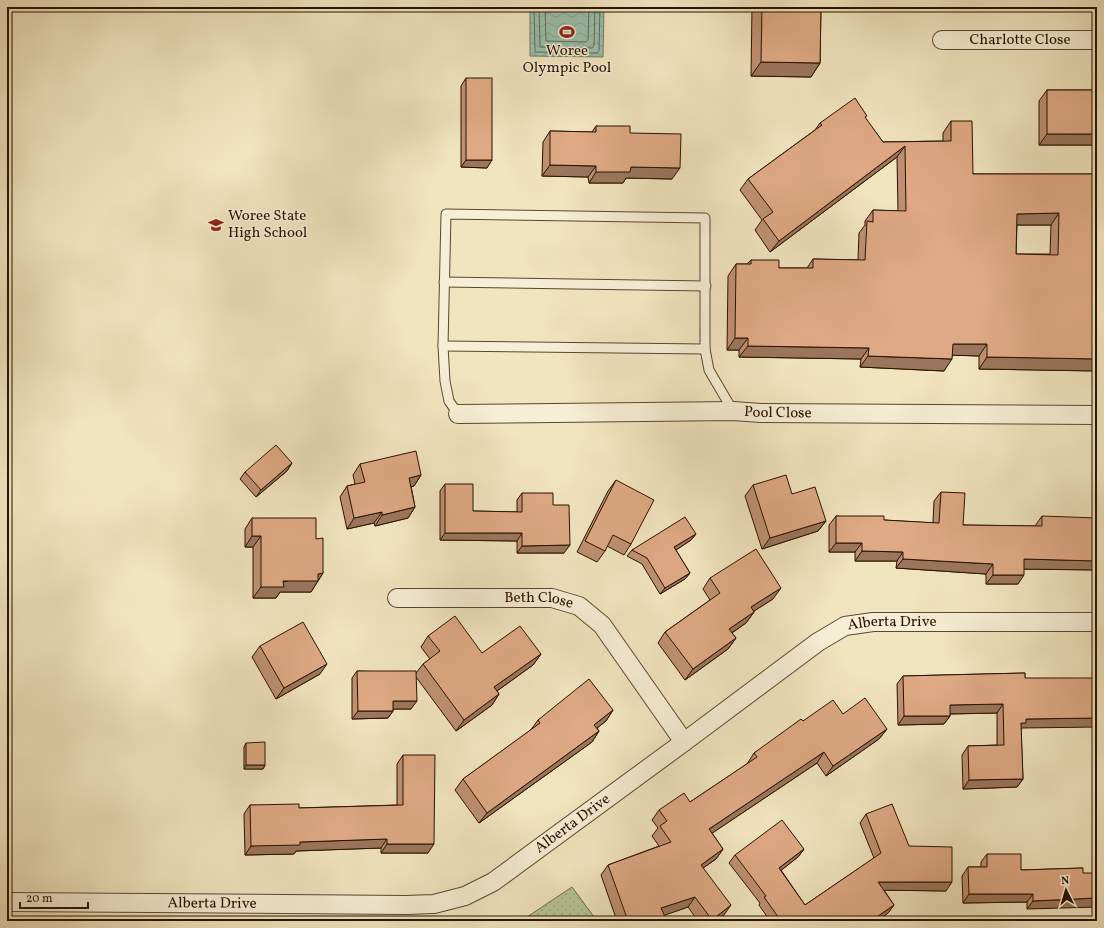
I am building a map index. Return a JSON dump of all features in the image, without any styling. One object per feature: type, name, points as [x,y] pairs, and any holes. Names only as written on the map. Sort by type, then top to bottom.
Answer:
[{"type":"street","name":"Charlotte Close","points":[[942,40],[1097,40]]},
{"type":"street","name":"Pool Close","points":[[458,414],[733,411],[761,413],[1097,415]]},
{"type":"street","name":"Beth Close","points":[[397,598],[552,598],[579,606],[602,625],[684,742]]},
{"type":"street","name":"Alberta Drive","points":[[7,902],[434,904],[465,896],[493,882],[818,642],[845,626],[873,622],[1097,622]]},
{"type":"lane","points":[[458,414],[449,401],[445,381],[443,346],[446,214],[705,218],[705,349],[709,370],[733,411]]},
{"type":"lane","points":[[444,282],[706,286]]},
{"type":"lane","points":[[443,346],[705,349]]},
{"type":"shaded area","points":[[572,887],[597,921],[521,921]]},
{"type":"water","name":"Woree Olympic Pool","points":[[530,7],[604,7],[603,57],[530,56]]},
{"type":"building","points":[[762,7],[821,7],[820,63],[761,62]]},
{"type":"building","points":[[466,78],[492,78],[492,160],[466,160]]},
{"type":"building","points":[[1047,90],[1097,90],[1097,134],[1047,134]]},
{"type":"building","points":[[855,98],[867,116],[865,117],[883,142],[951,141],[951,121],[972,121],[973,174],[1097,174],[1097,359],[987,357],[987,344],[953,344],[952,359],[868,356],[869,348],[748,346],[748,338],[735,338],[736,264],[751,264],[751,260],[779,260],[779,268],[813,268],[813,259],[865,260],[867,221],[873,222],[873,210],[906,211],[905,146],[779,241],[763,219],[773,212],[748,179],[822,125],[820,123]],"holes":[[[1059,213],[1058,255],[1016,254],[1017,214]]]},
{"type":"building","points":[[596,126],[630,126],[630,133],[681,134],[680,168],[631,167],[630,172],[596,172],[596,166],[550,165],[550,131],[596,132]]},
{"type":"building","points":[[276,445],[292,463],[261,490],[245,472]]},
{"type":"building","points":[[416,451],[421,475],[409,478],[415,507],[382,515],[382,512],[354,518],[347,486],[365,482],[360,464]]},
{"type":"building","points":[[786,475],[792,494],[815,487],[826,521],[770,538],[753,485]]},
{"type":"building","points":[[616,480],[654,500],[631,544],[613,535],[605,551],[585,541]]},
{"type":"building","points":[[445,484],[473,484],[473,511],[522,512],[522,493],[553,493],[553,505],[569,505],[570,545],[522,546],[522,533],[445,533]]},
{"type":"building","points":[[941,492],[965,493],[963,525],[1042,526],[1042,516],[1097,518],[1097,561],[1024,559],[1024,575],[993,575],[993,564],[903,559],[903,552],[862,551],[862,543],[836,543],[836,516],[884,516],[884,520],[939,523]]},
{"type":"building","points":[[685,517],[696,534],[674,547],[690,573],[665,588],[647,558],[632,550]]},
{"type":"building","points":[[252,518],[316,518],[316,539],[323,538],[323,573],[318,574],[318,581],[283,581],[284,587],[261,587],[261,536],[252,536]]},
{"type":"building","points":[[756,549],[781,588],[751,607],[754,612],[729,629],[736,638],[693,669],[665,632],[720,593],[710,578]]},
{"type":"building","points":[[455,616],[482,653],[520,626],[541,654],[494,687],[499,694],[464,720],[423,664],[440,651],[428,636]]},
{"type":"building","points":[[303,622],[327,664],[284,688],[260,646]]},
{"type":"building","points":[[357,671],[416,671],[417,701],[393,701],[393,711],[358,711]]},
{"type":"building","points":[[1025,673],[1025,678],[1097,678],[1097,718],[1026,719],[1026,723],[1021,723],[1023,779],[969,780],[968,746],[1004,745],[1003,704],[950,705],[950,716],[904,716],[903,676]]},
{"type":"building","points":[[589,679],[613,710],[594,725],[599,731],[487,813],[463,779],[540,723],[538,720]]},
{"type":"building","points":[[865,698],[887,729],[833,766],[824,752],[709,829],[723,849],[701,865],[731,905],[712,920],[695,897],[661,908],[666,919],[660,921],[628,921],[608,865],[671,842],[660,826],[667,821],[659,810],[684,793],[690,802],[757,757],[754,753],[801,719],[803,721],[833,700],[843,714]]},
{"type":"building","points":[[265,742],[265,765],[246,765],[246,743]]},
{"type":"building","points":[[403,755],[435,755],[434,844],[387,844],[387,839],[300,842],[300,845],[251,846],[250,805],[299,804],[299,808],[403,805]]},
{"type":"building","points":[[892,804],[909,846],[952,847],[952,882],[878,882],[894,905],[871,921],[781,921],[764,897],[766,896],[735,855],[782,820],[804,849],[779,868],[805,905],[881,853],[866,814]]},
{"type":"building","points":[[987,854],[1021,854],[1021,870],[1083,868],[1083,873],[1097,873],[1097,898],[1033,901],[1033,894],[969,894],[968,867],[987,867]]},
{"type":"place","name":"Woree Olympic Pool","points":[[567,32]]},
{"type":"place","name":"Woree State High School","points":[[216,225]]}]
